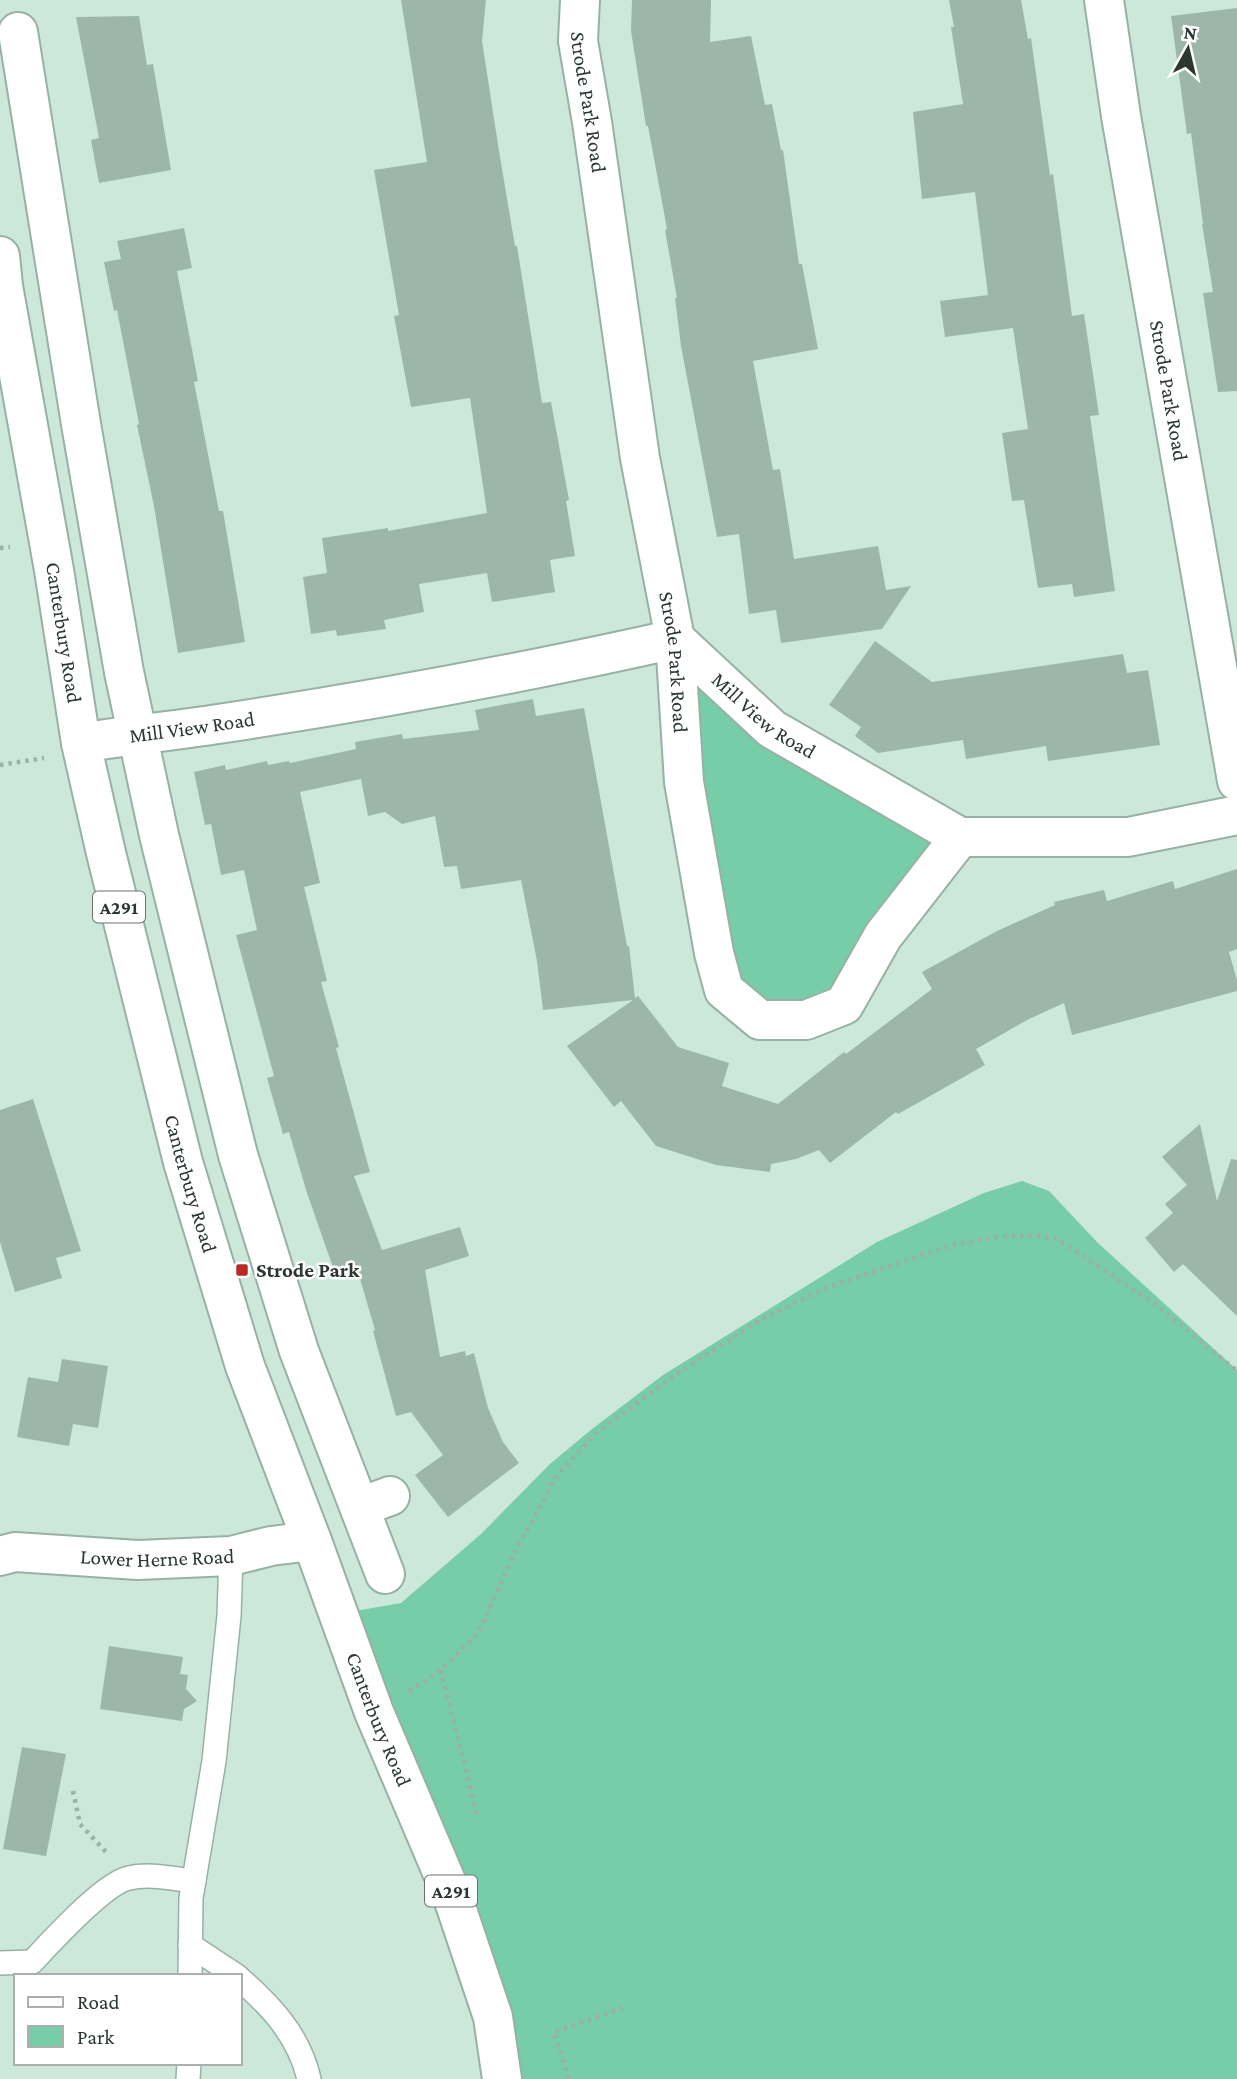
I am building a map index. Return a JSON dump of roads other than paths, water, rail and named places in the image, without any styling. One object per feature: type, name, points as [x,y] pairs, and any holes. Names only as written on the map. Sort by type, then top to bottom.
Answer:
[{"type":"street","name":"Strode Park Road","points":[[580,0],[578,41],[640,458],[675,639],[684,782],[714,953],[724,990],[760,1020],[806,1020],[844,1005],[883,936],[960,837]]},
{"type":"street","name":"Strode Park Road","points":[[1104,0],[1121,116],[1237,782]]},
{"type":"street","points":[[19,32],[124,671],[159,835],[238,1155],[299,1351],[375,1501],[385,1574]]},
{"type":"street","name":"Canterbury Road","points":[[0,256],[81,743],[183,1162],[245,1366],[374,1712],[452,1895],[493,2017],[502,2079]]},
{"type":"street","name":"Mill View Road","points":[[81,743],[137,733],[215,725],[427,690],[675,639],[772,729],[960,837]]},
{"type":"street","points":[[960,837],[1128,836],[1237,815]]},
{"type":"street","name":"Lower Herne Road","points":[[0,1556],[15,1552],[138,1560],[231,1556],[271,1546],[312,1541]]},
{"type":"lane","points":[[190,1974],[191,1898],[214,1761],[229,1616],[231,1556]]},
{"type":"lane","points":[[0,1963],[32,1962],[100,1895],[126,1878],[147,1876],[194,1881]]},
{"type":"lane","points":[[190,1945],[234,1974]]},
{"type":"lane","points":[[242,1981],[263,1999],[291,2033],[309,2079]]},
{"type":"place","name":"Strode Park","points":[[242,1270]]}]
